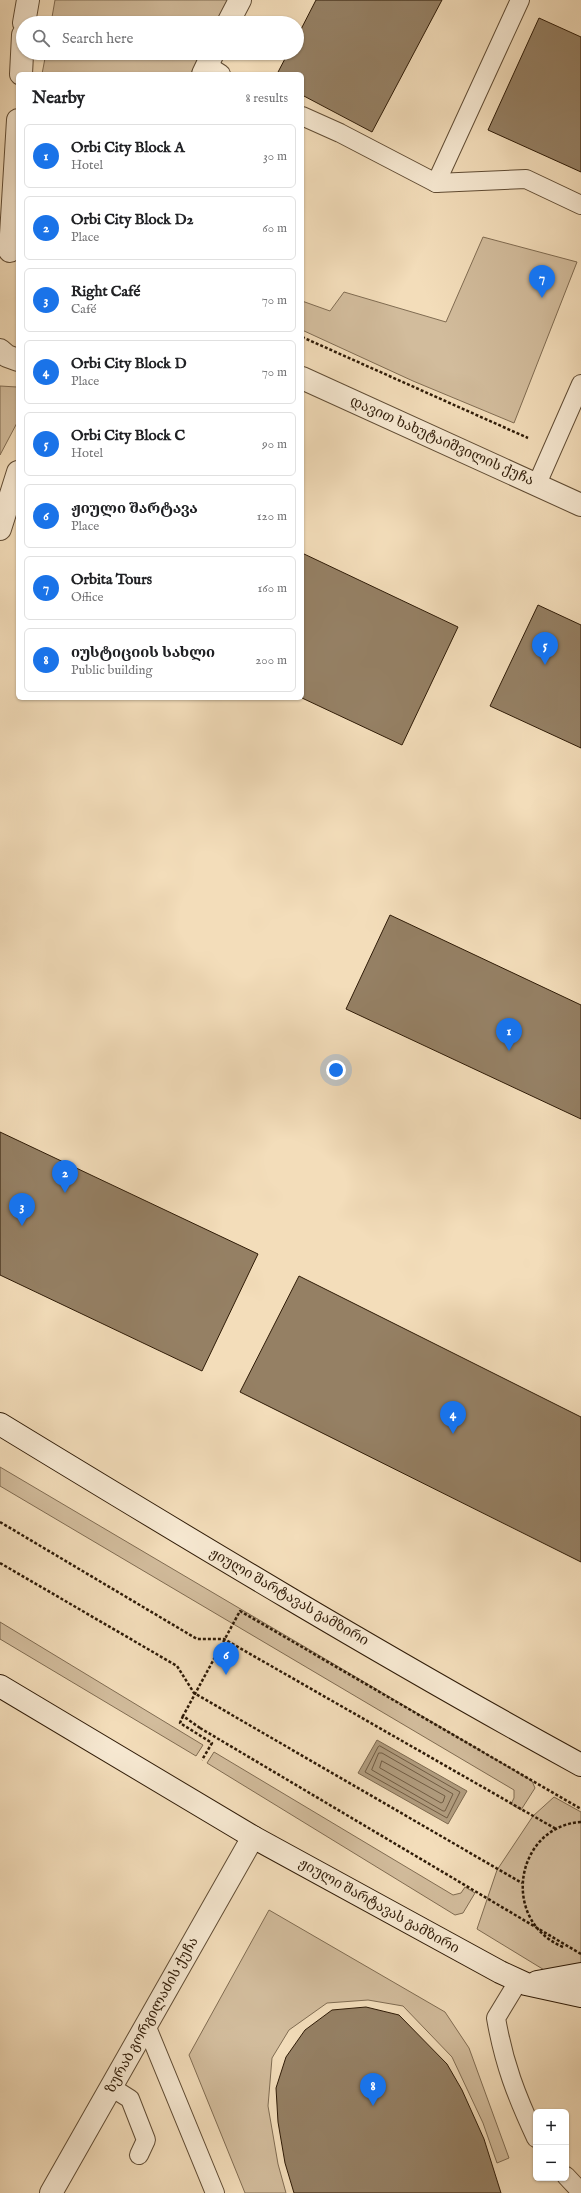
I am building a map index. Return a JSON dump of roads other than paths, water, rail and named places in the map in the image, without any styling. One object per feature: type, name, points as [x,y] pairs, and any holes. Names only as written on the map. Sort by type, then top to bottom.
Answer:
[{"type":"main road","points":[[25,16],[28,0]]},
{"type":"main road","points":[[232,16],[240,0]]},
{"type":"main road","points":[[21,72],[22,60]]},
{"type":"main road","points":[[9,253],[16,150]]},
{"type":"main road","points":[[0,350],[7,356],[16,359]]},
{"type":"main road","name":"დავით ხახუტაიშვილის ქუჩა","points":[[304,379],[581,505]]},
{"type":"main road","points":[[0,529],[16,478]]},
{"type":"main road","name":"ჟიული შარტავას გამზირი","points":[[0,1424],[128,1502],[469,1703],[581,1765]]},
{"type":"main road","name":"ჟიული შარტავას გამზირი","points":[[0,1686],[253,1837],[522,1982],[581,1996]]},
{"type":"main road","name":"ზურაბ გორგილაძის ქუჩა","points":[[51,2193],[253,1837]]},
{"type":"main road","points":[[522,1982],[581,1974]]},
{"type":"lane","points":[[436,183],[520,0]]},
{"type":"lane","points":[[304,117],[340,133],[436,183],[526,179],[581,205]]},
{"type":"lane","points":[[537,484],[581,384]]},
{"type":"lane","points":[[522,1982],[496,2018],[504,2060],[516,2095],[533,2132]]},
{"type":"lane","points":[[146,2025],[215,2193]]},
{"type":"lane","points":[[111,2087],[130,2099],[133,2106],[146,2140],[139,2155]]},
{"type":"lane","points":[[569,2179],[581,2192]]},
{"type":"water","points":[[377,1740],[467,1791],[448,1824],[358,1773]]},
{"type":"place","name":"Orbita Tours","points":[[542,298]]},
{"type":"place","name":"Orbi City Block C","points":[[545,665]]},
{"type":"place","name":"Orbi City Block A","points":[[509,1051]]},
{"type":"place","name":"Orbi City Block D2","points":[[65,1193]]},
{"type":"place","name":"Right Café","points":[[22,1226]]},
{"type":"place","name":"Orbi City Block D","points":[[453,1434]]},
{"type":"place","name":"ჟიული შარტავა","points":[[226,1675]]},
{"type":"place","name":"იუსტიციის სახლი","points":[[373,2106]]}]
